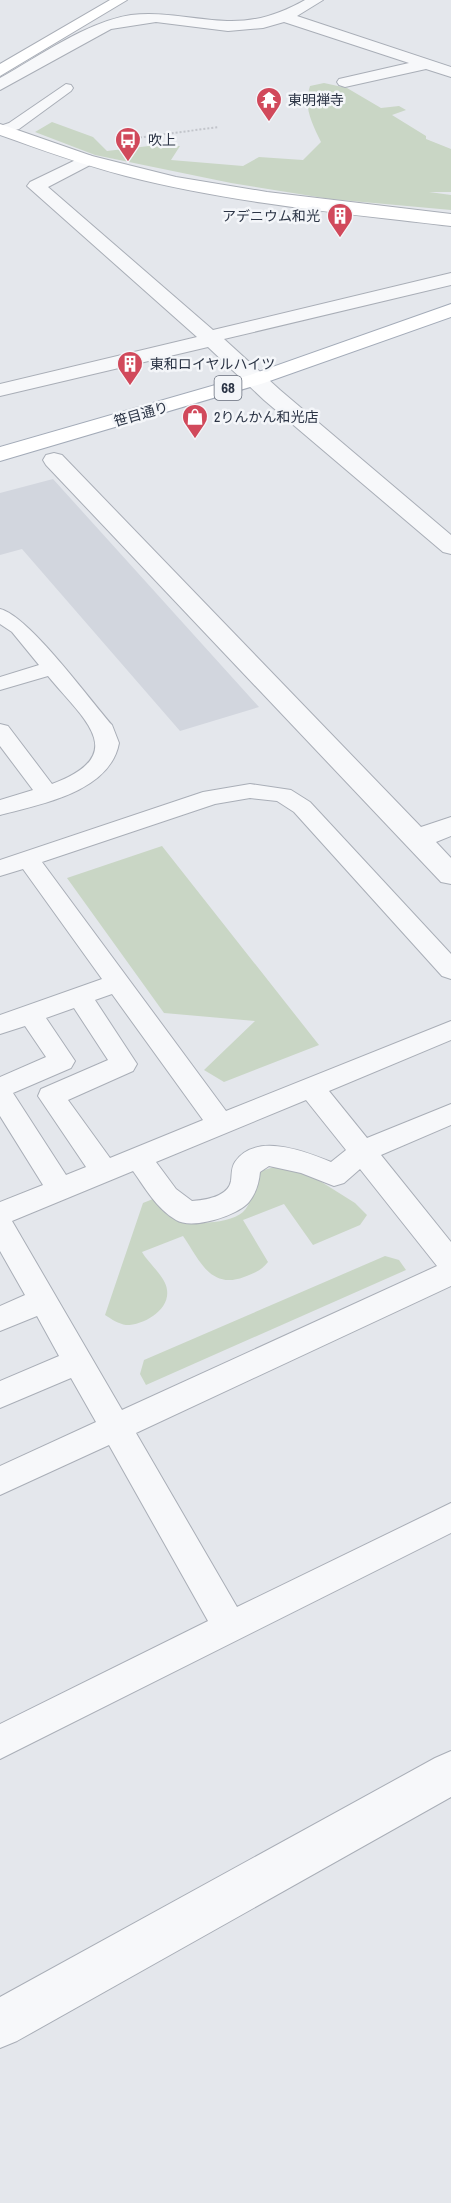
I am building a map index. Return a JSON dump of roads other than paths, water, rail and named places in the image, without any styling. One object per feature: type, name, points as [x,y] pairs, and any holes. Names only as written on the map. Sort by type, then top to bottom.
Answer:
[{"type":"main road","points":[[0,71],[120,0]]},
{"type":"main road","points":[[1,130],[86,160],[256,197],[451,220]]},
{"type":"main road","name":"笹目通り","points":[[183,422],[451,310]]},
{"type":"main road","name":"笹目通り","points":[[0,454],[265,387],[451,330]]},
{"type":"main road","points":[[0,474],[64,457]]},
{"type":"street","points":[[0,85],[106,26],[131,20],[156,18],[228,26],[263,23],[285,17],[316,0]]},
{"type":"street","points":[[285,17],[451,72]]},
{"type":"street","points":[[345,82],[429,63],[451,54]]},
{"type":"street","points":[[86,160],[36,186],[451,548]]},
{"type":"street","points":[[0,390],[451,279]]},
{"type":"street","points":[[64,457],[451,875]]},
{"type":"street","points":[[416,839],[451,826]]},
{"type":"street","points":[[0,2024],[451,1773]]},
{"type":"lane","points":[[1,130],[14,126],[66,88]]},
{"type":"lane","points":[[0,615],[19,628],[104,730],[109,745],[103,759],[90,774],[70,785],[0,808]]},
{"type":"lane","points":[[0,684],[52,668]]},
{"type":"lane","points":[[0,731],[47,793]]},
{"type":"lane","points":[[0,868],[211,796],[250,791],[283,795],[302,807],[451,970]]},
{"type":"lane","points":[[28,859],[221,1124]]},
{"type":"lane","points":[[0,1025],[118,982]]},
{"type":"lane","points":[[79,996],[124,1064],[51,1096],[104,1171]]},
{"type":"lane","points":[[0,1088],[62,1062],[30,1014]]},
{"type":"lane","points":[[0,1214],[451,1030]]},
{"type":"lane","points":[[311,1087],[451,1263]]},
{"type":"lane","points":[[0,1094],[60,1190]]},
{"type":"lane","points":[[139,1158],[166,1197],[187,1213],[211,1210],[231,1201],[244,1187],[246,1167],[266,1155],[306,1163],[334,1175],[362,1152],[451,1114]]},
{"type":"lane","points":[[0,1226],[230,1627]]},
{"type":"lane","points":[[0,1481],[451,1274]]},
{"type":"lane","points":[[0,1318],[43,1300]]},
{"type":"lane","points":[[0,1395],[78,1361]]},
{"type":"lane","points":[[0,1742],[451,1517]]},
{"type":"place","name":"東明禅寺","points":[[269,123]]},
{"type":"place","name":"吹上","points":[[128,163]]},
{"type":"place","name":"アデニウム和光","points":[[340,239]]},
{"type":"place","name":"東和ロイヤルハイツ","points":[[130,387]]},
{"type":"place","name":"2りんかん和光店","points":[[195,440]]}]
